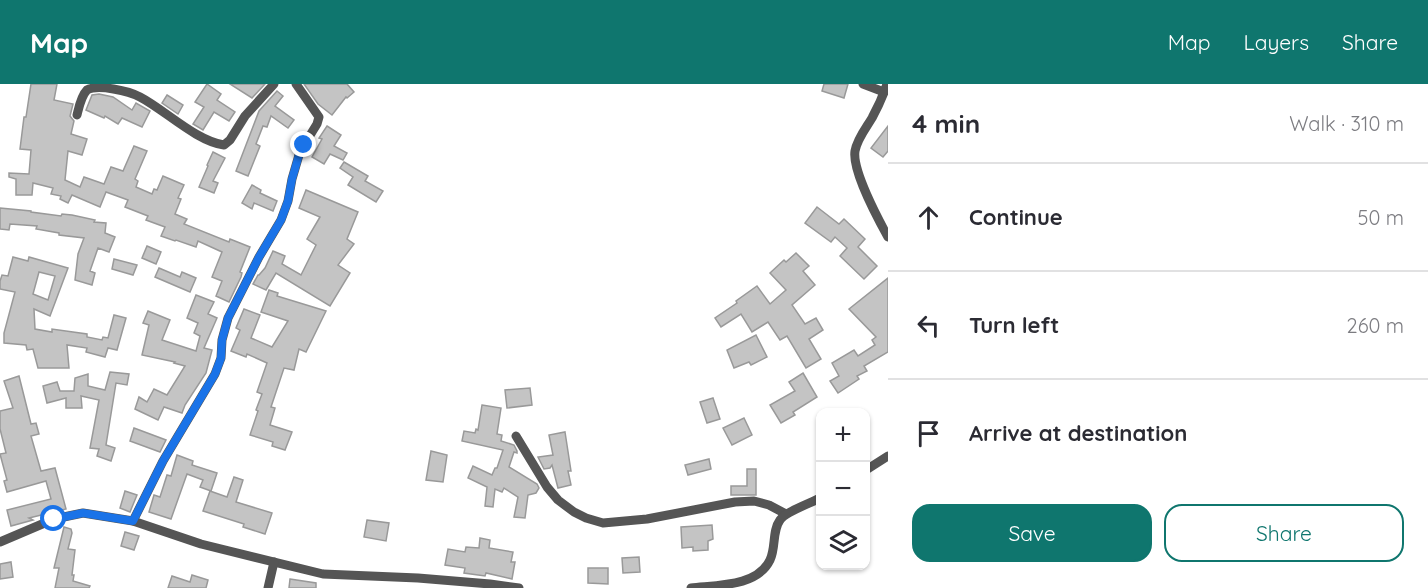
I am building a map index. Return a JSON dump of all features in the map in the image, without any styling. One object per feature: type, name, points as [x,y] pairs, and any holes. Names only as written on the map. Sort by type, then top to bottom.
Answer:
[{"type":"street","points":[[77,115],[87,90],[97,85],[115,88],[140,97],[204,138],[224,145],[230,140],[244,116],[274,84]]},
{"type":"street","points":[[133,521],[163,461],[215,374],[221,358],[222,340],[228,318],[281,220],[299,155],[317,124],[319,117],[296,84]]},
{"type":"street","points":[[863,84],[886,88],[855,150],[856,166],[888,237]]},
{"type":"street","points":[[516,436],[547,487],[558,500],[574,512],[603,523],[647,519],[713,505],[754,501],[769,505],[786,514]]},
{"type":"street","points":[[870,467],[888,456]]},
{"type":"street","points":[[691,588],[755,577],[771,559],[780,520],[786,514],[816,500]]},
{"type":"street","points":[[0,542],[54,519],[83,513],[133,521],[201,544],[323,574],[418,578],[519,588]]},
{"type":"street","points":[[268,588],[274,562]]},
{"type":"building","points":[[31,84],[57,84],[54,100],[73,104],[70,116],[74,121],[71,134],[87,139],[82,155],[68,151],[65,180],[80,187],[84,177],[104,184],[111,167],[123,171],[134,146],[147,151],[135,179],[138,181],[136,187],[152,194],[154,189],[157,190],[163,176],[184,185],[178,198],[181,199],[175,214],[187,219],[184,224],[229,242],[230,239],[250,247],[240,272],[241,277],[229,302],[216,296],[222,281],[212,277],[222,252],[198,241],[196,247],[161,236],[165,227],[146,220],[148,216],[125,207],[128,200],[106,192],[100,207],[72,195],[68,203],[60,199],[61,196],[51,194],[53,188],[33,183],[32,195],[16,195],[16,179],[9,177],[9,173],[29,174],[31,150],[20,149]]},
{"type":"building","points":[[207,84],[221,94],[217,100],[235,112],[229,121],[214,112],[203,130],[193,124],[204,107],[195,102]]},
{"type":"building","points":[[230,84],[265,84],[252,98]]},
{"type":"building","points":[[304,84],[347,84],[354,92],[346,97],[332,115],[318,104]]},
{"type":"building","points":[[824,84],[848,84],[844,98],[822,91]]},
{"type":"building","points":[[277,91],[283,96],[275,106],[294,120],[288,128],[271,116],[267,127],[263,126],[256,144],[260,146],[248,176],[236,171],[259,111]]},
{"type":"building","points":[[92,95],[113,97],[132,110],[136,103],[150,111],[142,127],[122,118],[118,124],[105,116],[104,118],[86,110]]},
{"type":"building","points":[[167,95],[183,105],[178,114],[162,103]]},
{"type":"building","points":[[327,126],[341,135],[334,146],[347,153],[343,160],[330,154],[324,164],[312,157],[322,139],[319,138]]},
{"type":"building","points":[[888,126],[888,151],[883,157],[871,148]]},
{"type":"building","points":[[213,152],[225,158],[213,181],[218,183],[214,193],[199,187]]},
{"type":"building","points":[[344,162],[368,176],[365,181],[383,191],[376,202],[348,185],[353,177],[340,168]]},
{"type":"building","points":[[252,185],[261,190],[260,193],[277,201],[273,211],[254,203],[252,209],[242,203]]},
{"type":"building","points":[[306,190],[358,212],[347,239],[354,244],[338,265],[350,273],[330,306],[276,273],[266,290],[253,284],[265,268],[273,251],[285,256],[282,264],[301,275],[316,245],[307,239],[320,217],[299,208]]},
{"type":"building","points":[[817,207],[839,224],[844,219],[865,239],[858,247],[877,266],[864,279],[840,256],[847,248],[835,237],[831,242],[805,223]]},
{"type":"building","points":[[0,208],[61,216],[62,214],[72,215],[106,223],[105,233],[115,237],[109,252],[98,248],[90,271],[95,273],[92,285],[75,280],[78,254],[84,238],[59,235],[59,233],[36,229],[37,226],[10,224],[9,230],[0,229]]},
{"type":"building","points":[[147,246],[161,252],[156,264],[142,258]]},
{"type":"building","points":[[796,253],[809,266],[803,271],[815,285],[792,305],[805,324],[816,318],[823,330],[809,339],[821,359],[806,368],[787,336],[780,340],[768,322],[752,332],[741,314],[721,327],[715,318],[757,286],[770,304],[786,290],[770,273]]},
{"type":"building","points":[[13,257],[28,261],[29,257],[68,268],[50,316],[34,309],[35,329],[87,334],[87,337],[102,340],[103,337],[108,338],[114,315],[126,318],[117,350],[108,348],[105,357],[86,352],[87,348],[67,345],[69,368],[38,368],[33,349],[27,350],[26,345],[4,343],[4,333],[15,292],[0,289],[2,275],[8,276]],"holes":[[[39,272],[55,276],[48,300],[33,294]]]},
{"type":"building","points":[[114,259],[137,265],[133,275],[112,269]]},
{"type":"building","points":[[159,268],[180,277],[182,272],[196,278],[190,292],[155,277]]},
{"type":"building","points":[[888,278],[888,352],[864,366],[867,371],[857,376],[859,379],[838,393],[830,381],[839,376],[832,363],[854,350],[858,356],[875,345],[872,340],[876,337],[849,309]]},
{"type":"building","points":[[269,290],[278,293],[277,296],[326,311],[306,352],[299,349],[294,370],[284,368],[271,407],[275,408],[270,425],[292,432],[285,450],[272,446],[273,442],[250,435],[262,394],[257,392],[267,363],[247,354],[246,357],[231,351],[240,330],[236,328],[244,309],[260,315],[251,338],[272,347],[288,321],[261,312]]},
{"type":"building","points":[[196,295],[214,302],[208,314],[217,318],[204,348],[212,350],[206,373],[182,413],[164,407],[158,420],[135,409],[139,397],[147,402],[154,389],[167,395],[185,366],[142,355],[149,325],[143,323],[148,311],[170,320],[162,340],[196,351],[200,336],[194,333],[198,323],[187,318]]},
{"type":"building","points":[[756,335],[767,357],[751,365],[749,362],[734,368],[727,350]]},
{"type":"building","points":[[110,372],[129,374],[127,385],[116,383],[106,445],[115,448],[111,461],[97,456],[99,449],[90,448],[99,400],[81,396],[82,408],[66,408],[66,398],[47,403],[43,386],[57,382],[60,391],[74,391],[75,378],[88,374],[88,386],[105,390]]},
{"type":"building","points":[[803,373],[817,397],[793,412],[795,415],[781,423],[770,405],[795,391],[789,382]]},
{"type":"building","points":[[19,376],[31,424],[36,423],[39,434],[31,436],[41,471],[55,468],[66,509],[29,518],[33,520],[11,526],[7,510],[51,499],[46,481],[7,492],[4,481],[7,480],[0,454],[6,453],[0,429],[0,411],[13,408],[4,381]]},
{"type":"building","points":[[530,388],[532,405],[507,408],[505,390]]},
{"type":"building","points":[[713,398],[720,419],[707,423],[700,402]]},
{"type":"building","points":[[482,405],[501,408],[497,434],[502,435],[501,441],[514,445],[517,451],[517,453],[514,452],[509,467],[537,484],[539,488],[536,493],[528,495],[525,518],[514,517],[518,497],[504,488],[502,492],[495,489],[493,507],[485,506],[487,487],[468,478],[473,466],[492,475],[503,450],[462,441],[464,431],[475,433],[476,429],[478,430]]},
{"type":"building","points":[[744,418],[752,435],[732,445],[723,428]]},
{"type":"building","points":[[134,428],[166,440],[160,452],[130,441]]},
{"type":"building","points":[[565,432],[571,485],[558,488],[552,465],[544,469],[538,457],[553,455],[549,435]]},
{"type":"building","points":[[431,451],[447,455],[443,482],[426,480]]},
{"type":"building","points":[[177,455],[193,461],[192,465],[217,473],[211,491],[200,487],[203,480],[187,474],[171,519],[149,512],[154,495],[160,497],[167,475],[171,476]]},
{"type":"building","points":[[709,459],[711,469],[688,475],[685,465]]},
{"type":"building","points":[[747,469],[756,469],[756,495],[731,495],[731,486],[747,486]]},
{"type":"building","points":[[234,477],[243,480],[236,502],[272,513],[265,534],[243,527],[244,524],[203,511],[210,491],[227,497]]},
{"type":"building","points":[[125,491],[137,495],[130,512],[120,508]]},
{"type":"building","points":[[367,520],[389,523],[386,541],[364,537]]},
{"type":"building","points":[[712,525],[713,539],[708,541],[708,550],[693,551],[693,547],[682,548],[681,527]]},
{"type":"building","points":[[64,527],[71,529],[72,533],[68,549],[75,550],[73,581],[90,586],[89,588],[55,588],[59,568],[54,568]]},
{"type":"building","points":[[125,532],[139,536],[134,550],[121,546]]},
{"type":"building","points":[[480,538],[490,540],[489,548],[513,552],[511,562],[515,562],[512,579],[486,573],[485,576],[464,573],[465,568],[445,565],[448,549],[465,552],[466,547],[479,548]]},
{"type":"building","points":[[639,557],[640,572],[623,573],[622,558]]},
{"type":"building","points":[[11,562],[13,577],[0,579],[0,564]]},
{"type":"building","points":[[588,568],[608,568],[608,584],[588,583]]},
{"type":"building","points":[[192,575],[208,580],[206,588],[168,588],[172,576],[190,582]]},
{"type":"building","points":[[290,579],[316,583],[316,588],[289,588]]},
{"type":"route","points":[[54,519],[83,513],[133,521],[163,461],[215,374],[221,358],[222,340],[228,318],[281,220],[299,155],[304,145]]}]
